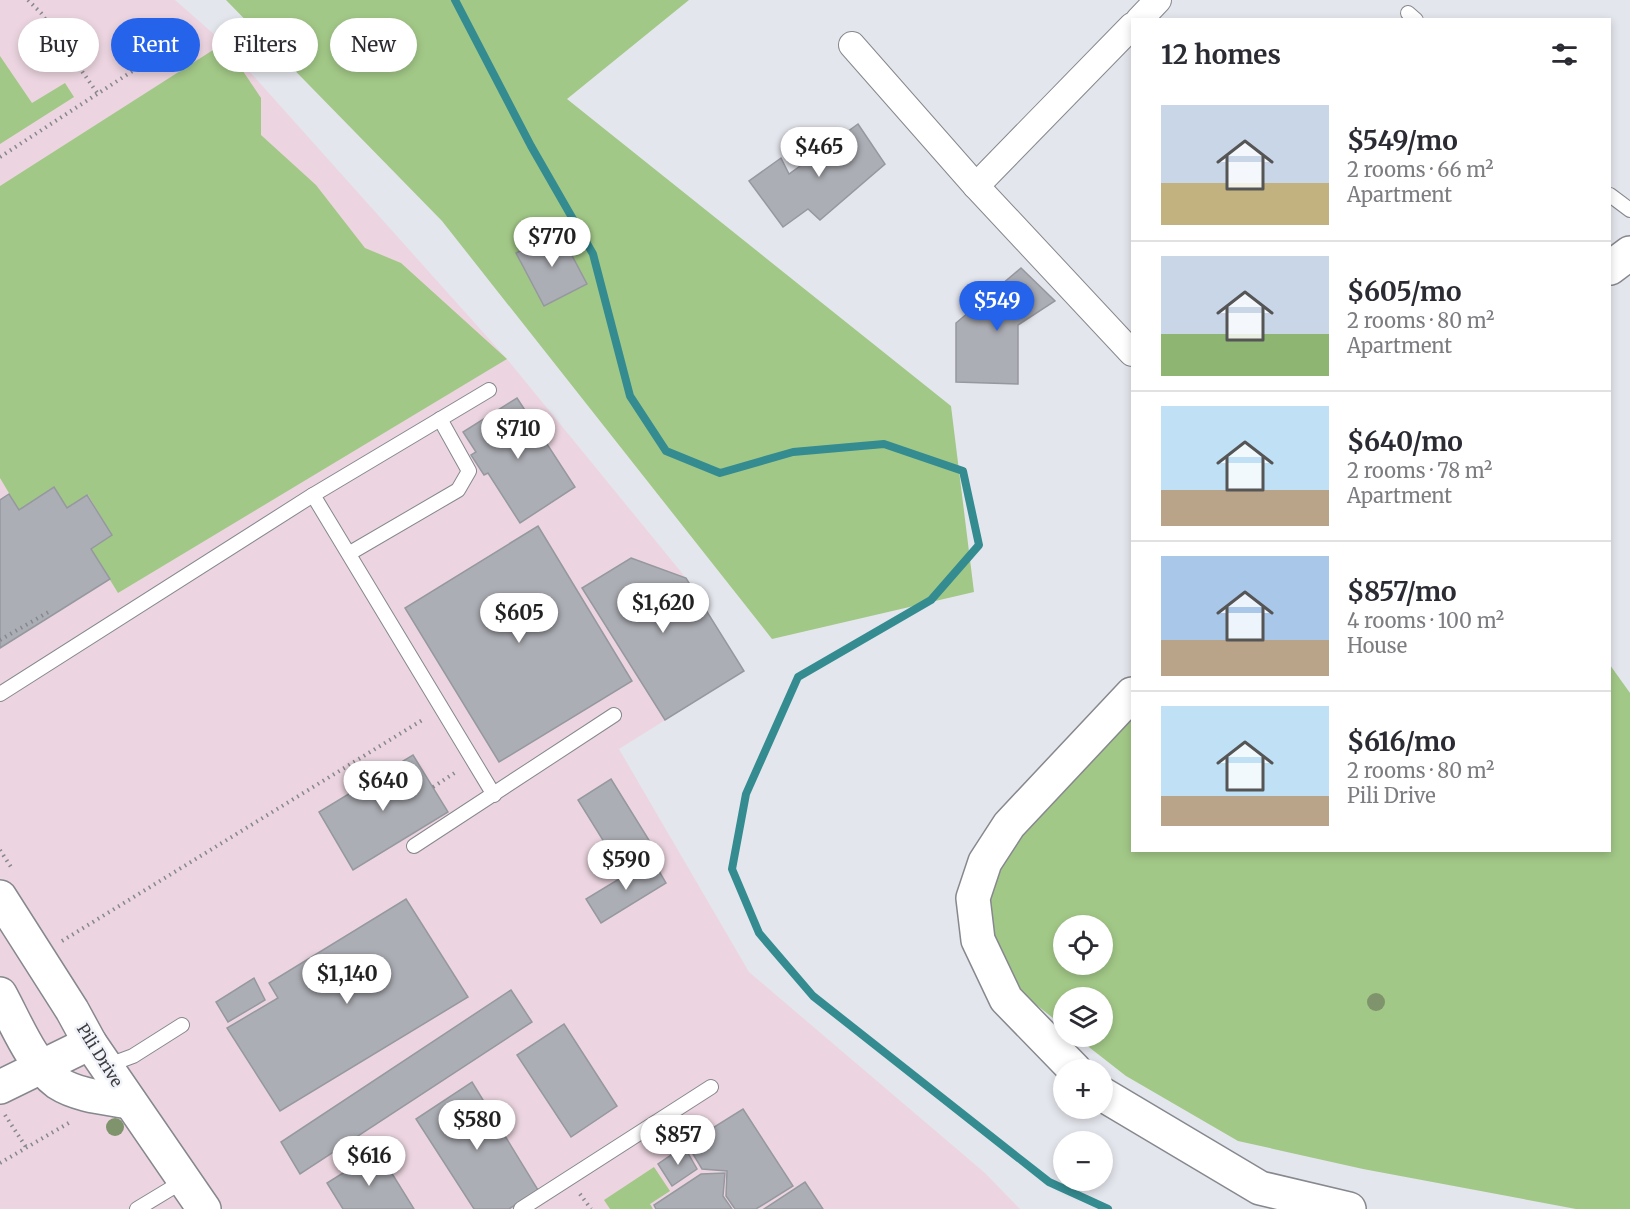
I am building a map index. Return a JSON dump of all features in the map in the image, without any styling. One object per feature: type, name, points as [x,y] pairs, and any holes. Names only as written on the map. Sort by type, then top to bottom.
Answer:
[{"type":"street","points":[[1141,18],[1158,0]]},
{"type":"street","points":[[976,186],[1131,27]]},
{"type":"street","points":[[852,45],[976,186],[1131,352]]},
{"type":"street","points":[[1611,267],[1630,253]]},
{"type":"street","points":[[1064,1059],[1006,999],[978,940],[973,898],[986,862],[1010,825],[1131,695]]},
{"type":"street","name":"Pili Drive","points":[[0,897],[98,1054],[204,1209]]},
{"type":"street","points":[[0,994],[40,1066],[59,1083],[82,1093],[130,1102]]},
{"type":"street","points":[[2,1087],[40,1066],[98,1054]]},
{"type":"street","points":[[1113,1101],[1260,1188],[1349,1209]]},
{"type":"lane","points":[[1611,196],[1630,210]]},
{"type":"lane","points":[[0,694],[313,495],[489,390]]},
{"type":"lane","points":[[350,553],[458,490],[469,471],[440,419]]},
{"type":"lane","points":[[313,495],[494,795]]},
{"type":"lane","points":[[414,846],[614,714]]},
{"type":"lane","points":[[98,1054],[133,1056],[182,1025]]},
{"type":"lane","points":[[521,1209],[711,1087]]},
{"type":"lane","points":[[137,1209],[185,1180]]},
{"type":"path","points":[[28,0],[41,13],[99,94]]},
{"type":"path","points":[[0,157],[132,72]]},
{"type":"path","points":[[0,640],[50,611]]},
{"type":"path","points":[[61,941],[442,708]]},
{"type":"path","points":[[433,787],[474,760]]},
{"type":"path","points":[[2,1087],[26,1147]]},
{"type":"path","points":[[0,1163],[81,1116]]},
{"type":"shaded area","points":[[0,0],[175,0],[196,18],[111,18],[111,72],[200,72],[200,22],[212,32],[212,72],[250,72],[507,359],[686,578],[744,671],[619,749],[749,972],[985,1173],[1020,1209],[0,1209]]},
{"type":"green space","points":[[226,0],[689,0],[567,99],[951,406],[974,592],[772,639],[442,221],[296,72],[318,72],[318,18],[244,18]]},
{"type":"green space","points":[[212,51],[212,72],[244,72],[261,98],[261,135],[316,185],[365,248],[401,263],[507,359],[118,593],[91,549],[112,535],[88,495],[67,508],[54,487],[19,510],[0,478],[0,186],[179,72],[200,72],[200,58]]},
{"type":"green space","points":[[0,56],[32,103],[65,83],[74,97],[0,144]]},
{"type":"green space","points":[[1611,666],[1630,693],[1630,1209],[1576,1209],[1363,1169],[1238,1141],[1126,1076],[1113,1066],[1113,1059],[1104,1059],[1089,1047],[1113,1047],[1113,987],[1053,987],[1053,1018],[1019,991],[984,939],[983,874],[1131,711],[1131,852],[1611,852]]},
{"type":"green space","points":[[654,1167],[670,1191],[650,1204],[653,1209],[610,1209],[604,1200]]},
{"type":"building","points":[[858,124],[885,164],[820,220],[808,209],[783,227],[749,181],[781,158],[789,174]]},
{"type":"building","points":[[559,231],[587,284],[544,306],[516,253]]},
{"type":"building","points":[[1021,268],[1055,301],[1018,325],[1018,384],[956,382],[956,323]]},
{"type":"building","points":[[517,398],[575,487],[520,523],[488,473],[484,475],[471,455],[476,452],[463,432]]},
{"type":"building","points":[[54,487],[67,508],[87,495],[112,535],[91,549],[110,579],[0,648],[0,500],[9,494],[19,510]]},
{"type":"building","points":[[538,526],[632,681],[499,762],[405,608]]},
{"type":"building","points":[[631,558],[686,578],[744,671],[665,720],[582,588]]},
{"type":"building","points":[[413,755],[448,812],[353,870],[319,812]]},
{"type":"building","points":[[611,779],[652,845],[619,866],[578,800]]},
{"type":"building","points":[[652,859],[666,883],[601,923],[586,899]]},
{"type":"building","points":[[406,899],[468,997],[280,1111],[227,1028],[278,998],[269,983]]},
{"type":"building","points":[[254,978],[265,1000],[228,1022],[216,1002]]},
{"type":"building","points":[[511,990],[532,1022],[300,1174],[281,1142]]},
{"type":"building","points":[[564,1024],[617,1106],[571,1137],[517,1055]]},
{"type":"building","points":[[472,1082],[538,1190],[509,1209],[474,1209],[416,1119]]},
{"type":"building","points":[[743,1109],[793,1186],[756,1209],[735,1209],[726,1196],[727,1171],[702,1169],[687,1144]]},
{"type":"building","points":[[684,1146],[697,1169],[672,1186],[658,1164]]},
{"type":"building","points":[[378,1151],[414,1209],[343,1209],[327,1183]]},
{"type":"building","points":[[725,1173],[723,1196],[732,1209],[656,1209],[654,1205],[701,1174]]},
{"type":"building","points":[[805,1182],[823,1209],[764,1209]]},
{"type":"waterway","points":[[455,0],[531,146],[593,254],[630,396],[666,451],[720,473],[793,452],[884,444],[963,471],[979,545],[931,600],[798,677],[746,794],[732,869],[759,933],[813,996],[1049,1182],[1108,1209]]}]
